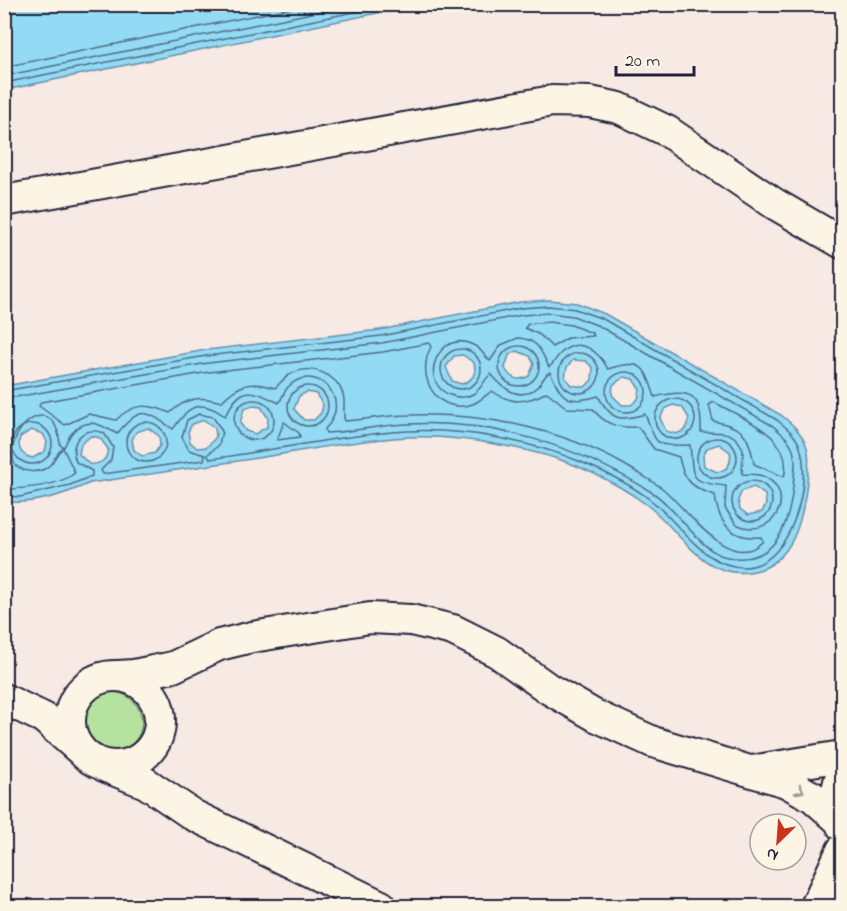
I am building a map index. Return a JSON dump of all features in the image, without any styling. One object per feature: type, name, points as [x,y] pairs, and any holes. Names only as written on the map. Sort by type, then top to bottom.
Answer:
[{"type":"street","points":[[4,201],[552,101],[590,102],[619,108],[667,131],[775,204],[843,243]]},
{"type":"street","points":[[4,698],[50,699],[104,680],[187,662],[219,645],[252,637],[370,618],[411,620],[453,630],[488,648],[596,716],[653,742],[786,782],[813,797],[841,823]]},
{"type":"street","points":[[104,766],[120,767],[135,762],[147,754],[158,734],[167,690],[173,676],[187,662]]},
{"type":"street","points":[[78,748],[71,735],[69,719],[72,705],[79,692],[104,680],[132,679],[149,693],[159,713],[156,764],[165,786],[193,815]]},
{"type":"street","points":[[4,698],[44,718],[90,760],[146,783],[193,815],[381,906]]},
{"type":"street","points":[[754,771],[843,756]]},
{"type":"street","points":[[841,823],[835,804],[837,787],[843,772]]},
{"type":"street","points":[[816,906],[843,850]]},
{"type":"green space","points":[[112,692],[129,697],[137,705],[142,722],[137,739],[129,747],[112,752],[95,747],[87,739],[82,722],[87,705],[95,697]]},
{"type":"water","points":[[5,4],[417,4],[417,5],[5,90]]},
{"type":"water","points":[[549,300],[577,303],[605,314],[781,415],[794,427],[805,442],[808,467],[802,511],[793,539],[786,551],[764,568],[749,572],[732,572],[717,568],[692,550],[647,505],[620,487],[591,472],[529,451],[453,438],[408,437],[354,443],[90,483],[48,498],[26,502],[5,502],[5,386],[206,350],[380,330],[520,302]],"holes":[[[517,351],[530,356],[534,364],[529,376],[522,379],[509,375],[505,368],[509,355]],[[463,355],[474,363],[475,370],[471,379],[461,384],[452,381],[446,367],[454,356]],[[573,360],[586,361],[593,368],[592,380],[585,387],[571,385],[565,377],[567,367]],[[624,377],[633,379],[640,390],[638,399],[631,405],[622,405],[612,395],[613,385]],[[307,392],[316,394],[323,405],[321,413],[314,420],[304,420],[294,409],[299,396]],[[673,405],[682,407],[689,418],[685,430],[676,434],[666,431],[660,418],[665,409]],[[253,406],[261,407],[268,418],[267,427],[255,434],[246,431],[240,423],[244,409]],[[204,420],[215,428],[216,437],[207,447],[197,448],[190,442],[188,432],[192,424]],[[148,428],[159,436],[160,445],[155,453],[142,456],[134,450],[132,440],[136,432]],[[31,430],[43,434],[47,442],[45,451],[33,458],[23,453],[19,445],[20,437]],[[91,436],[100,438],[108,449],[104,459],[96,464],[89,464],[79,454],[81,444]],[[719,444],[730,452],[730,463],[724,470],[717,472],[704,466],[703,456],[707,448]],[[754,487],[765,495],[766,504],[762,512],[748,515],[740,509],[738,500],[742,491]]]}]
